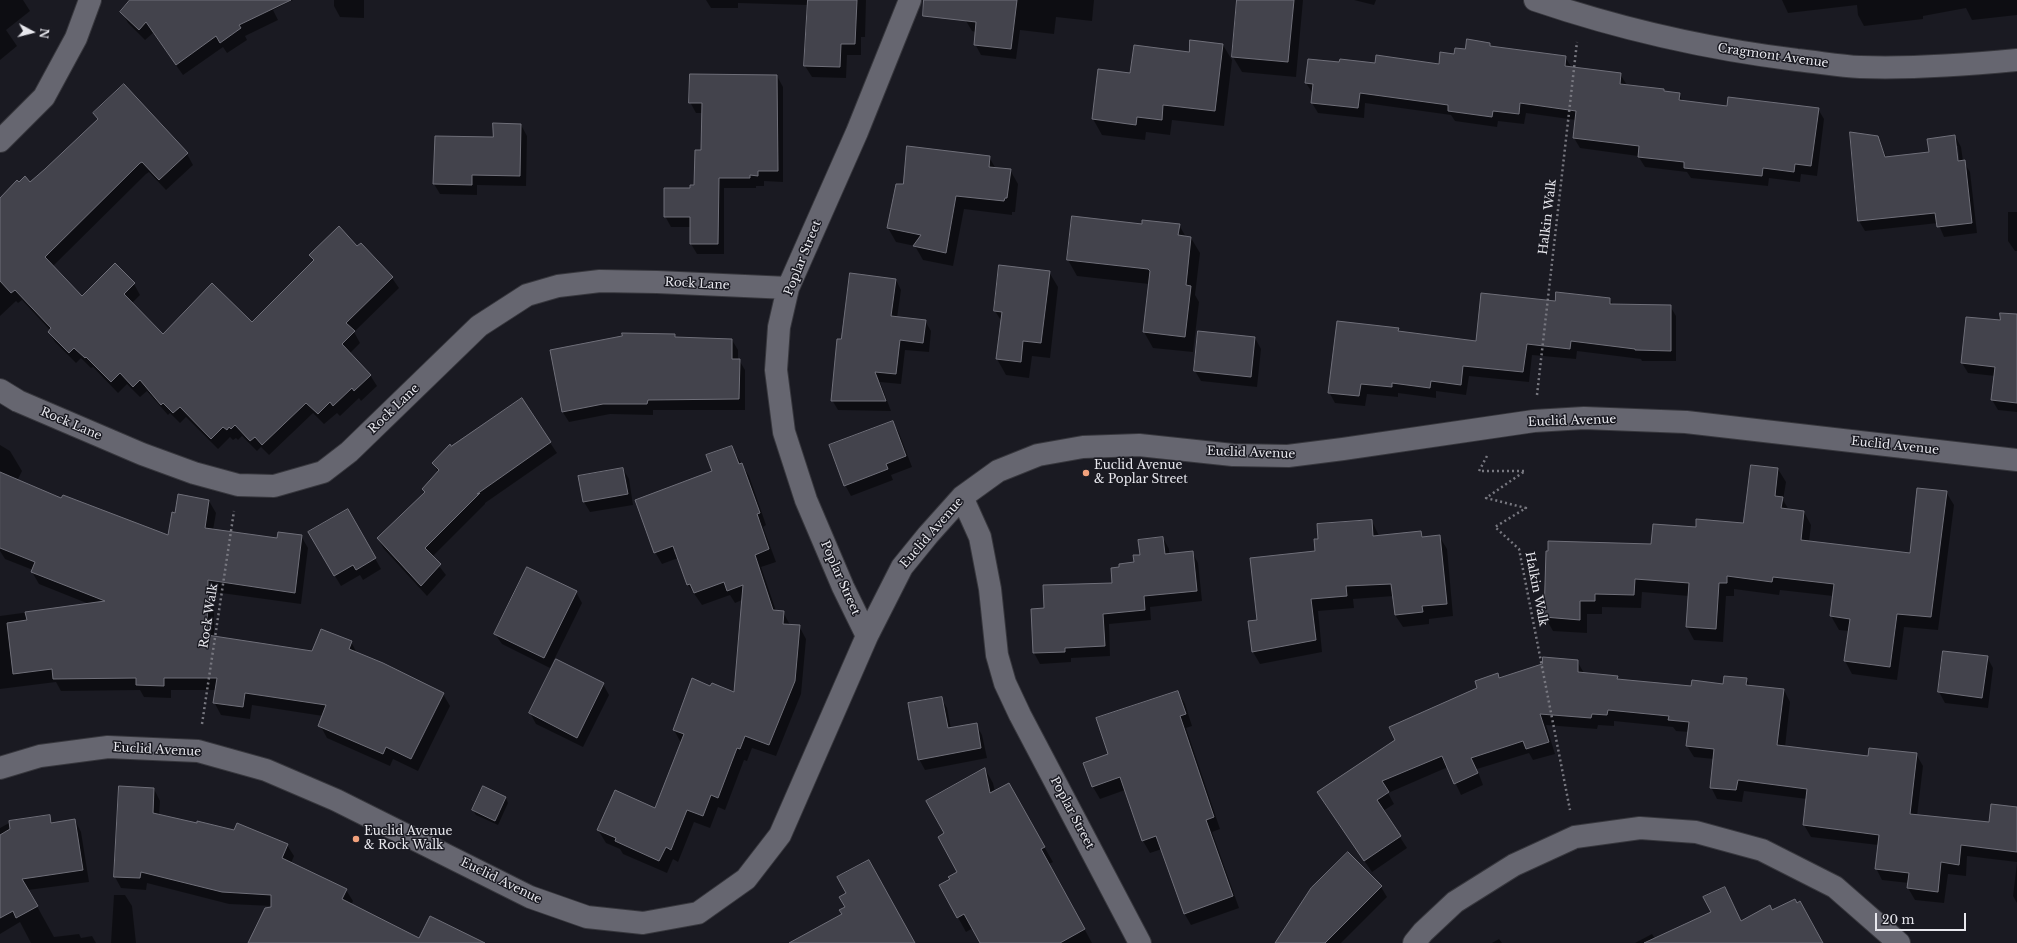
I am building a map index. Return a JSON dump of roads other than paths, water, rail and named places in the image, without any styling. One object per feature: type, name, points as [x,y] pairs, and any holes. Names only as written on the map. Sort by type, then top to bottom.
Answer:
[{"type":"street","points":[[0,141],[44,97],[76,38],[90,0]]},
{"type":"street","name":"Poplar Street","points":[[866,636],[806,500],[784,432],[776,370],[779,328],[788,288],[857,132],[910,0]]},
{"type":"street","name":"Cragmont Avenue","points":[[1535,0],[1580,16],[1698,45],[1776,57],[1859,67],[1946,67],[2017,60]]},
{"type":"street","name":"Rock Lane","points":[[0,390],[18,401],[142,454],[194,473],[238,485],[274,486],[323,472],[349,452],[479,326],[527,295],[558,286],[600,281],[788,288]]},
{"type":"street","name":"Euclid Avenue","points":[[0,768],[40,756],[108,747],[198,751],[266,770],[336,800],[530,897],[587,917],[643,923],[698,913],[746,879],[780,835],[866,636],[902,567],[962,497],[998,471],[1038,455],[1083,447],[1139,445],[1233,455],[1288,456],[1343,450],[1534,421],[1584,418],[1686,422],[2017,460]]},
{"type":"street","name":"Poplar Street","points":[[962,497],[980,537],[990,589],[997,655],[1006,684],[1020,715],[1140,943]]},
{"type":"street","points":[[1414,943],[1423,932],[1455,902],[1484,882],[1514,865],[1575,837],[1640,828],[1696,832],[1762,850],[1835,887],[1900,943]]},
{"type":"place","name":"Euclid Avenue & Poplar Street","points":[[1086,473]]},
{"type":"place","name":"Euclid Avenue & Rock Walk","points":[[356,839]]}]
